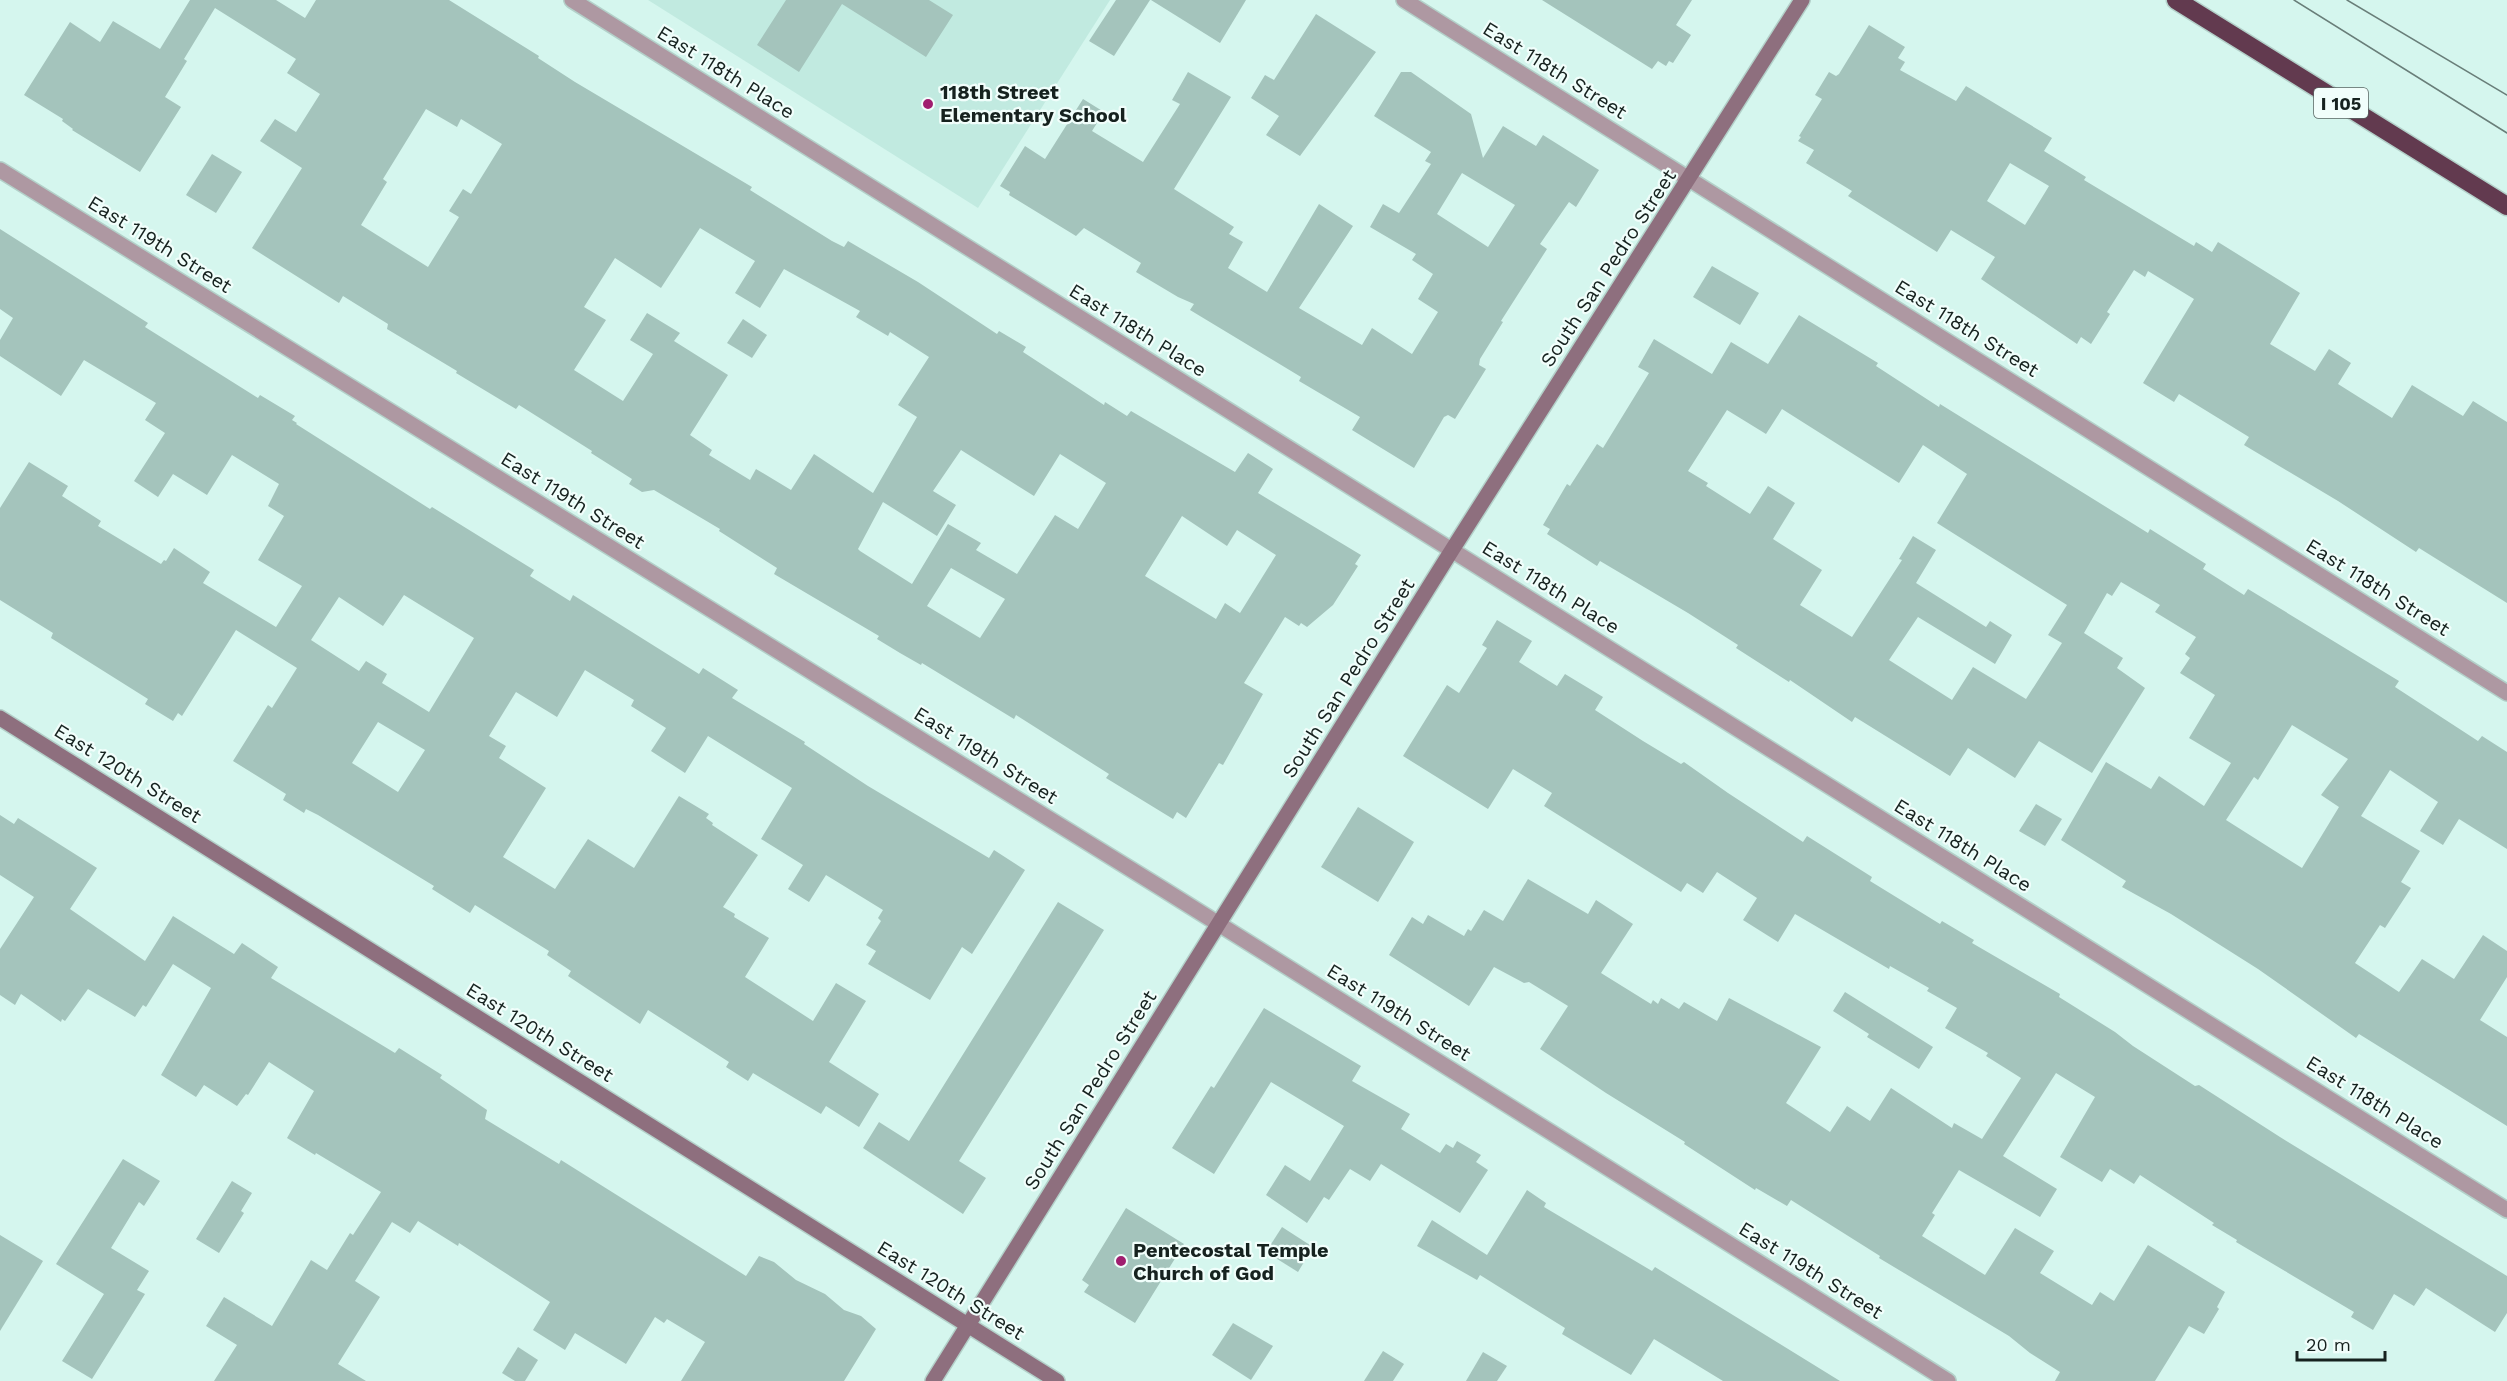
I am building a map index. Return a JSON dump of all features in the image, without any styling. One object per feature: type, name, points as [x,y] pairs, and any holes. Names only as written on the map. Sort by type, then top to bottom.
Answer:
[{"type":"highway","name":"I 105","points":[[2176,0],[2507,206]]},
{"type":"street","name":"East 118th Place","points":[[572,0],[2507,1210]]},
{"type":"street","name":"East 118th Street","points":[[1404,0],[2507,693]]},
{"type":"street","name":"South San Pedro Street","points":[[933,1381],[1452,550],[1802,0]]},
{"type":"street","name":"East 119th Street","points":[[0,170],[1219,925],[1948,1381]]},
{"type":"street","name":"East 120th Street","points":[[0,717],[1057,1381]]},
{"type":"shaded area","name":"118th Street Elementary School","points":[[648,0],[1110,0],[978,208]]},
{"type":"building","points":[[190,0],[276,0],[305,18],[316,0],[449,0],[539,56],[538,58],[575,82],[752,187],[750,190],[832,241],[844,247],[848,241],[918,282],[997,334],[999,331],[1026,347],[1023,352],[1104,405],[1105,402],[1127,416],[1131,411],[1235,472],[1248,453],[1273,469],[1258,493],[1361,555],[1355,564],[1358,566],[1333,605],[1307,627],[1301,623],[1299,626],[1285,617],[1244,683],[1263,694],[1223,765],[1219,763],[1186,818],[1177,812],[1173,819],[1106,778],[1109,774],[1016,715],[1014,719],[922,663],[921,665],[900,653],[877,639],[879,636],[774,574],[777,568],[719,531],[720,529],[654,490],[642,492],[629,484],[632,479],[519,405],[516,409],[387,329],[388,324],[343,296],[339,303],[252,248],[302,168],[260,141],[275,119],[296,132],[320,94],[287,73],[296,59],[215,8],[184,59],[187,61],[165,97],[181,107],[140,172],[72,130],[62,121],[63,119],[24,95],[70,22],[100,42],[113,21],[160,49]],"holes":[[[426,109],[457,127],[461,119],[502,144],[471,194],[463,189],[449,211],[459,217],[428,267],[361,225],[387,182],[383,179]],[[700,228],[755,261],[735,293],[760,308],[784,269],[860,311],[856,317],[888,336],[890,332],[929,357],[898,405],[917,417],[873,493],[814,454],[791,490],[756,469],[750,480],[709,455],[712,450],[690,435],[728,375],[674,341],[680,333],[647,313],[630,340],[653,354],[623,401],[574,370],[606,320],[584,307],[615,258],[661,288]],[[961,450],[1034,496],[1060,454],[1106,483],[1078,529],[1055,515],[1017,574],[976,550],[981,543],[948,524],[912,584],[858,549],[883,502],[937,536],[956,505],[933,491]],[[1182,516],[1227,546],[1237,530],[1276,555],[1240,613],[1225,603],[1216,619],[1145,576]],[[951,568],[1005,599],[980,638],[927,606]]]},
{"type":"building","points":[[786,0],[929,0],[953,15],[926,57],[842,4],[799,72],[757,45]]},
{"type":"building","points":[[1116,0],[1150,0],[1114,56],[1089,41]]},
{"type":"building","points":[[1151,0],[1246,0],[1220,43]]},
{"type":"building","points":[[1542,0],[1692,0],[1676,25],[1691,35],[1673,63],[1669,61],[1666,66],[1658,61],[1652,69]]},
{"type":"building","points":[[1316,14],[1376,52],[1300,156],[1266,135],[1279,116],[1251,98],[1265,75],[1274,80]]},
{"type":"building","points":[[1869,25],[1905,47],[1898,58],[1905,62],[1900,70],[1956,101],[1966,86],[2052,138],[2044,151],[2086,177],[2084,180],[2194,246],[2196,242],[2212,252],[2218,242],[2300,293],[2270,344],[2315,371],[2329,349],[2351,363],[2338,384],[2392,418],[2412,385],[2463,416],[2473,401],[2507,422],[2507,603],[2419,548],[2416,552],[2338,501],[2244,445],[2249,437],[2179,394],[2174,402],[2143,383],[2194,299],[2148,271],[2145,277],[2134,270],[2107,312],[2110,314],[2091,344],[2081,337],[2077,344],[1981,279],[1995,257],[1951,230],[1937,252],[1848,196],[1852,191],[1806,163],[1814,150],[1798,141],[1801,137],[1799,136],[1822,99],[1815,95],[1829,72],[1836,76]],"holes":[[[2010,163],[2049,186],[2025,225],[1987,201]]]},
{"type":"building","points":[[1188,72],[1231,97],[1174,189],[1234,227],[1229,234],[1243,242],[1228,268],[1267,292],[1319,204],[1353,226],[1299,308],[1362,345],[1372,328],[1412,354],[1438,312],[1418,299],[1433,274],[1412,260],[1416,254],[1370,227],[1383,204],[1399,213],[1431,164],[1425,161],[1431,152],[1374,116],[1401,72],[1411,72],[1471,114],[1483,158],[1503,126],[1536,146],[1543,135],[1599,170],[1576,207],[1569,202],[1540,244],[1547,249],[1501,321],[1503,322],[1480,359],[1479,365],[1486,369],[1455,419],[1448,415],[1444,417],[1414,468],[1352,430],[1360,417],[1299,381],[1301,377],[1190,310],[1194,304],[1136,272],[1141,263],[1084,228],[1076,236],[1009,195],[1010,192],[1000,186],[1025,146],[1045,159],[1083,99],[1104,112],[1092,131],[1143,162],[1180,104],[1172,100]],"holes":[[[1462,173],[1515,205],[1488,247],[1437,214]]]},
{"type":"building","points":[[212,154],[242,172],[216,213],[186,195]]},
{"type":"building","points":[[0,229],[148,323],[145,327],[258,398],[260,395],[295,416],[292,420],[296,424],[430,509],[432,507],[534,570],[530,576],[570,601],[573,595],[699,674],[703,668],[738,690],[732,698],[805,742],[804,744],[868,786],[989,858],[994,850],[1025,870],[972,954],[962,947],[930,1000],[868,964],[876,951],[866,945],[881,921],[878,918],[883,910],[826,875],[809,902],[788,889],[803,865],[761,839],[792,788],[708,736],[685,773],[651,751],[666,728],[631,706],[634,700],[585,670],[557,717],[516,692],[489,736],[506,746],[499,758],[546,788],[503,857],[555,889],[588,839],[634,868],[679,796],[709,814],[706,818],[713,823],[712,825],[758,855],[723,907],[735,914],[734,917],[769,938],[745,977],[813,1021],[836,983],[866,1001],[829,1062],[879,1094],[859,1127],[826,1106],[821,1114],[753,1073],[748,1081],[726,1067],[729,1062],[648,1010],[640,1024],[568,976],[571,971],[547,955],[549,951],[475,905],[470,913],[432,889],[434,886],[318,815],[306,809],[304,813],[283,800],[286,794],[233,761],[268,705],[272,708],[297,668],[236,630],[182,716],[178,713],[173,721],[145,704],[148,699],[51,638],[53,633],[0,600],[0,508],[29,462],[68,486],[62,496],[101,521],[98,526],[161,564],[164,560],[166,561],[174,548],[210,572],[203,583],[276,627],[302,586],[258,560],[284,516],[268,506],[279,484],[232,455],[207,495],[173,474],[158,497],[134,481],[165,433],[145,420],[156,403],[84,360],[61,396],[0,356],[0,340],[13,318],[0,309]],"holes":[[[404,595],[474,638],[429,712],[382,683],[387,674],[366,661],[359,671],[311,640],[339,597],[383,626]],[[378,722],[425,750],[398,792],[352,763]]]},
{"type":"building","points":[[1712,266],[1759,293],[1740,325],[1693,297]]},
{"type":"building","points":[[1799,315],[1878,363],[1876,366],[1939,407],[1940,404],[2148,533],[2150,529],[2206,564],[2203,569],[2244,595],[2248,589],[2399,681],[2395,687],[2478,741],[2482,736],[2507,752],[2507,849],[2459,819],[2443,845],[2420,831],[2438,802],[2390,770],[2361,816],[2420,851],[2401,882],[2411,888],[2385,928],[2380,925],[2355,963],[2399,992],[2422,959],[2454,979],[2483,935],[2507,951],[2507,977],[2480,1020],[2507,1037],[2507,1126],[2359,1034],[2356,1038],[2258,969],[2171,914],[2122,887],[2126,881],[2061,840],[2106,762],[2151,789],[2159,776],[2204,806],[2231,763],[2189,738],[2215,695],[2180,673],[2190,658],[2185,654],[2196,637],[2155,612],[2160,605],[2121,582],[2112,596],[2107,593],[2084,633],[2123,658],[2117,668],[2145,688],[2092,773],[2039,741],[2015,778],[1968,748],[1950,776],[1855,717],[1852,722],[1790,680],[1789,682],[1736,648],[1738,645],[1688,613],[1600,561],[1597,566],[1547,534],[1550,529],[1543,525],[1567,484],[1570,486],[1597,444],[1603,448],[1649,373],[1638,367],[1654,339],[1712,374],[1731,342],[1768,364]],"holes":[[[1782,409],[1899,483],[1923,445],[1967,474],[1937,523],[2067,605],[2048,635],[2062,643],[2026,699],[1973,667],[1952,700],[1889,660],[1918,617],[1995,664],[2012,635],[1990,621],[1986,627],[1916,583],[1936,550],[1913,536],[1899,559],[1902,560],[1852,637],[1800,605],[1822,570],[1773,539],[1795,503],[1768,486],[1750,514],[1706,486],[1708,483],[1688,471],[1727,410],[1766,434]],[[2292,725],[2348,759],[2321,795],[2339,807],[2302,868],[2226,820],[2254,777],[2258,780]]]},
{"type":"building","points":[[743,319],[767,335],[752,358],[727,343]]},
{"type":"building","points":[[1497,620],[1532,641],[1519,662],[1557,686],[1565,674],[1603,697],[1595,710],[1643,741],[1681,764],[1684,762],[1803,842],[1807,836],[1872,877],[1870,881],[1940,924],[1942,921],[1974,940],[1972,943],[2060,994],[2059,997],[2195,1086],[2199,1085],[2507,1276],[2507,1313],[2495,1332],[2426,1288],[2414,1306],[2394,1294],[2373,1330],[2351,1317],[2354,1312],[2236,1242],[2237,1240],[2212,1225],[2214,1223],[2140,1175],[2134,1184],[2110,1169],[2102,1182],[2060,1157],[2095,1097],[2056,1073],[2003,1156],[2057,1189],[2040,1217],[1959,1170],[1932,1213],[1935,1215],[1922,1236],[1985,1275],[2015,1228],[2054,1251],[2040,1273],[2092,1305],[2100,1292],[2114,1301],[2148,1245],[2225,1292],[2217,1307],[2219,1309],[2204,1334],[2189,1326],[2155,1381],[2055,1381],[2060,1372],[2009,1336],[1879,1258],[1880,1256],[1791,1200],[1787,1206],[1756,1188],[1755,1190],[1540,1049],[1568,1006],[1529,982],[1524,983],[1494,967],[1469,1006],[1389,955],[1412,917],[1423,924],[1428,915],[1464,936],[1468,929],[1471,931],[1484,910],[1503,921],[1528,879],[1588,914],[1596,900],[1633,924],[1601,973],[1651,1004],[1653,1000],[1658,1004],[1661,998],[1679,1009],[1684,1002],[1717,1021],[1729,998],[1821,1047],[1786,1103],[1830,1132],[1847,1106],[1870,1121],[1891,1088],[1952,1128],[1954,1123],[1982,1139],[2021,1078],[1986,1056],[1988,1053],[1945,1028],[1957,1008],[1927,991],[1929,988],[1890,966],[1889,969],[1795,914],[1778,942],[1743,920],[1757,898],[1717,872],[1703,893],[1687,883],[1681,892],[1544,806],[1552,793],[1513,769],[1488,809],[1403,756],[1447,685],[1459,693],[1487,648],[1482,645]]},
{"type":"building","points":[[2036,804],[2062,819],[2045,846],[2019,831]]},
{"type":"building","points":[[1358,807],[1414,842],[1378,902],[1321,867]]},
{"type":"building","points":[[0,815],[14,824],[18,818],[97,868],[70,909],[145,961],[173,916],[234,954],[242,943],[278,967],[271,978],[395,1053],[399,1048],[442,1075],[440,1078],[487,1110],[485,1119],[559,1164],[561,1160],[746,1276],[759,1256],[774,1262],[796,1280],[825,1294],[844,1310],[861,1316],[876,1329],[844,1381],[681,1381],[705,1342],[667,1319],[664,1323],[655,1317],[626,1364],[575,1333],[565,1350],[533,1330],[550,1302],[459,1243],[458,1246],[418,1221],[410,1233],[392,1222],[355,1281],[380,1297],[338,1364],[366,1381],[214,1381],[237,1345],[206,1326],[224,1297],[272,1326],[311,1260],[327,1270],[350,1233],[353,1235],[381,1192],[287,1138],[314,1091],[269,1062],[248,1095],[246,1094],[237,1106],[204,1085],[196,1097],[161,1075],[211,988],[173,964],[146,1007],[143,1005],[135,1017],[88,989],[65,1021],[62,1019],[61,1022],[21,994],[15,1005],[0,995],[0,949],[34,897],[0,875]]},
{"type":"building","points":[[1058,902],[1104,930],[959,1161],[986,1178],[963,1214],[863,1148],[879,1122],[909,1141]]},
{"type":"building","points":[[1845,992],[1933,1047],[1919,1069],[1867,1037],[1869,1034],[1833,1011]]},
{"type":"building","points":[[1264,1008],[1361,1066],[1352,1081],[1410,1114],[1401,1129],[1440,1153],[1446,1144],[1453,1148],[1457,1141],[1481,1155],[1476,1162],[1488,1170],[1460,1213],[1381,1164],[1370,1181],[1350,1169],[1329,1200],[1324,1197],[1307,1223],[1266,1195],[1285,1165],[1310,1181],[1344,1126],[1271,1082],[1214,1174],[1172,1148],[1211,1086],[1214,1088]]},
{"type":"building","points":[[123,1159],[160,1181],[144,1206],[139,1202],[111,1248],[149,1271],[137,1290],[145,1294],[92,1379],[62,1361],[104,1294],[56,1264]]},
{"type":"building","points":[[232,1181],[252,1193],[241,1211],[244,1213],[219,1253],[196,1239]]},
{"type":"building","points":[[1527,1190],[1546,1203],[1544,1207],[1652,1271],[1655,1267],[1840,1381],[1723,1381],[1654,1339],[1631,1375],[1562,1334],[1565,1328],[1480,1275],[1477,1280],[1417,1246],[1432,1220],[1487,1255]]},
{"type":"building","points":[[1126,1208],[1184,1244],[1135,1323],[1084,1292],[1089,1285],[1082,1280]]},
{"type":"building","points":[[1282,1227],[1313,1247],[1298,1272],[1266,1252]]},
{"type":"building","points":[[0,1235],[43,1261],[0,1331]]},
{"type":"building","points":[[1233,1323],[1273,1346],[1251,1380],[1212,1355]]},
{"type":"building","points":[[518,1347],[538,1360],[525,1381],[515,1381],[502,1373]]},
{"type":"building","points":[[1383,1351],[1404,1364],[1393,1381],[1364,1381]]},
{"type":"building","points":[[1483,1352],[1507,1366],[1497,1381],[1466,1381]]},
{"type":"tram line","points":[[2294,0],[2507,133]]},
{"type":"tram line","points":[[2347,0],[2507,95]]},
{"type":"place","name":"118th Street Elementary School","points":[[928,104]]},
{"type":"place","name":"Pentecostal Temple Church of God","points":[[1121,1261]]}]
